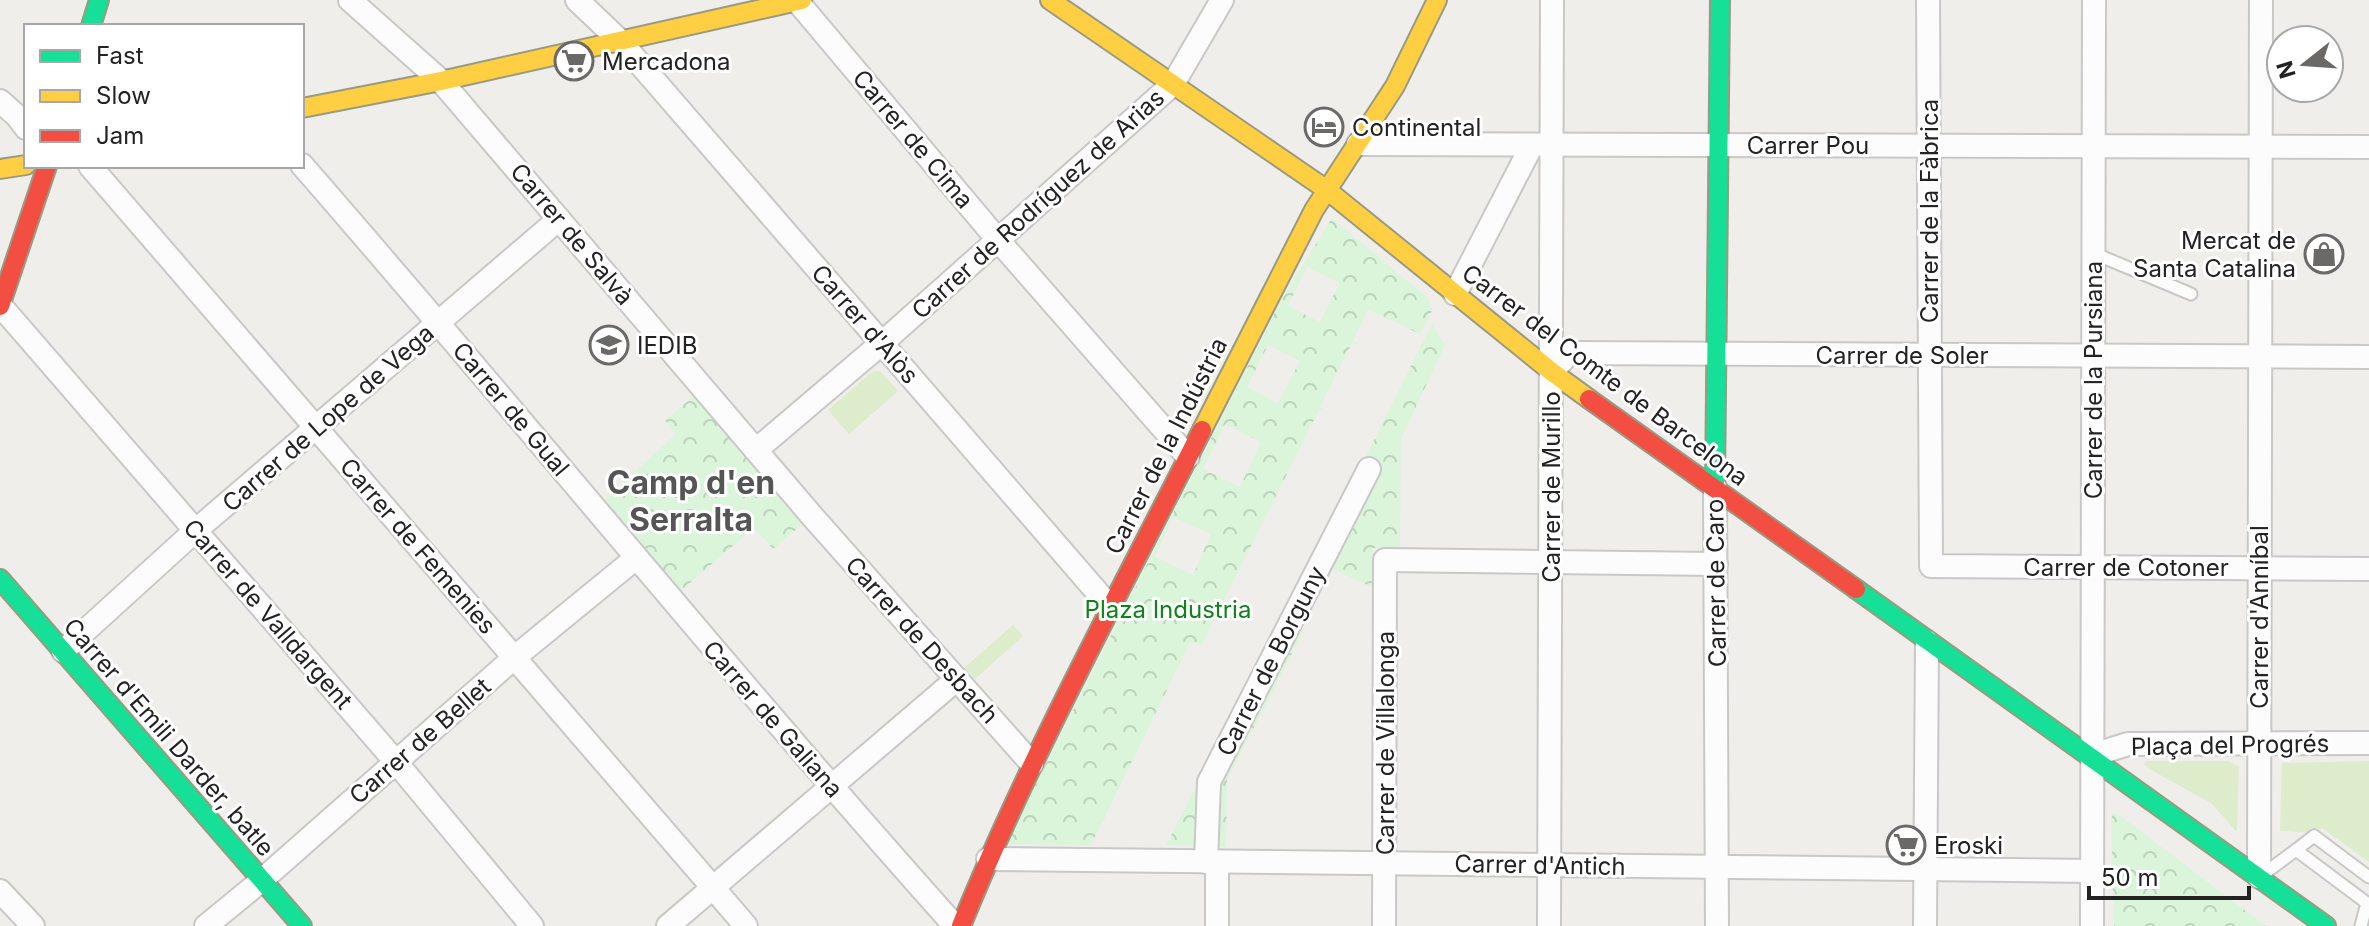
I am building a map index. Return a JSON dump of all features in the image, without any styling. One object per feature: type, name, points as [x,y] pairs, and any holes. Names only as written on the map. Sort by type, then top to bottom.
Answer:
[{"type":"street","points":[[92,24],[99,0]]},
{"type":"street","name":"Carrer de Salvà","points":[[350,0],[441,81],[756,450]]},
{"type":"street","name":"Carrer d'Alòs","points":[[577,0],[620,41],[1111,608]]},
{"type":"street","points":[[304,108],[441,81],[800,0]]},
{"type":"street","name":"Carrer de Cima","points":[[800,0],[998,240],[1188,457]]},
{"type":"street","name":"Carrer del Comte de Barcelona","points":[[1050,0],[1327,190],[1552,372],[2092,759]]},
{"type":"street","name":"Carrer de Rodríguez de Arias","points":[[756,450],[882,343],[1173,84],[1222,0]]},
{"type":"street","name":"Carrer de la Indústria","points":[[958,926],[1032,764],[1314,210],[1395,86],[1437,0]]},
{"type":"street","name":"Carrer de Murillo","points":[[1549,926],[1552,372],[1541,145],[1552,0]]},
{"type":"street","name":"Carrer de Caro","points":[[1717,926],[1715,487],[1720,0]]},
{"type":"street","name":"Carrer de la Fàbrica","points":[[1928,0],[1931,566]]},
{"type":"street","name":"Carrer de la Pursiana","points":[[2092,926],[2094,0]]},
{"type":"street","points":[[2259,146],[2261,0]]},
{"type":"street","points":[[0,101],[24,125]]},
{"type":"street","name":"Carrer Pou","points":[[1358,144],[2369,147]]},
{"type":"street","points":[[1455,294],[1541,145]]},
{"type":"street","name":"Carrer d'Anníbal","points":[[2259,146],[2259,877]]},
{"type":"street","points":[[0,169],[24,165]]},
{"type":"street","name":"Carrer de Gual","points":[[304,167],[439,322],[594,509]]},
{"type":"street","points":[[0,305],[46,168]]},
{"type":"street","name":"Carrer de Femenies","points":[[92,168],[746,926]]},
{"type":"street","name":"Carrer de Lope de Vega","points":[[63,651],[195,531],[559,219]]},
{"type":"street","name":"Carrer de Valldargent","points":[[0,305],[396,762],[532,926]]},
{"type":"street","name":"Carrer de Soler","points":[[1552,372],[1569,353],[2369,357]]},
{"type":"street","name":"Carrer de Desbach","points":[[756,450],[1032,764]]},
{"type":"street","name":"Carrer de Borguny","points":[[1217,926],[1209,782],[1369,469]]},
{"type":"street","name":"Carrer de Galiana","points":[[594,509],[830,786],[958,926]]},
{"type":"street","name":"Carrer de Bellet","points":[[206,926],[515,657],[636,558]]},
{"type":"street","name":"Carrer de Villalonga","points":[[1384,926],[1385,560],[1551,562]]},
{"type":"street","points":[[1551,562],[1716,564]]},
{"type":"street","name":"Carrer de Cotoner","points":[[1931,566],[2369,569]]},
{"type":"street","name":"Carrer d'Emili Darder, batle","points":[[0,579],[302,926]]},
{"type":"street","points":[[1925,926],[1927,642]]},
{"type":"street","points":[[668,926],[957,679]]},
{"type":"street","name":"Plaça del Progrés","points":[[2326,926],[2092,759],[2128,744],[2369,743]]},
{"type":"street","name":"Carrer d'Antich","points":[[988,859],[2092,871]]},
{"type":"street","points":[[0,891],[33,926]]},
{"type":"lane","points":[[2093,253],[2191,294]]},
{"type":"lane","points":[[2259,877],[2314,836],[2369,877]]},
{"type":"lane","points":[[2296,850],[2368,899],[2361,926]]},
{"type":"green space","name":"Plaza Industria","points":[[1332,218],[1428,298],[1432,311],[1420,334],[1368,309],[1353,341],[1360,344],[1352,343],[1320,407],[1327,411],[1319,410],[1202,644],[1190,643],[1091,845],[1005,844],[1282,299]],"holes":[[[1307,267],[1340,283],[1320,322],[1288,306]],[[1268,345],[1300,361],[1278,403],[1247,387]],[[1225,424],[1261,442],[1240,487],[1203,469]],[[1173,517],[1211,534],[1193,575],[1155,557]]]},
{"type":"green space","points":[[1432,324],[1445,345],[1401,439],[1400,547],[1373,548],[1372,587],[1324,565],[1300,626],[1304,630],[1227,780],[1226,847],[1166,845],[1314,560]]},
{"type":"green space","points":[[873,371],[880,371],[898,391],[849,434],[828,410]]},
{"type":"green space","points":[[703,388],[812,516],[773,549],[754,528],[671,599],[594,509],[676,434],[665,420]]},
{"type":"green space","points":[[1013,625],[1023,636],[975,679],[965,667]]},
{"type":"green space","points":[[2146,761],[2228,761],[2239,767],[2237,832],[2211,803],[2149,769],[2144,764]]},
{"type":"green space","points":[[2369,761],[2369,862],[2322,828],[2318,833],[2280,831],[2282,763]]},
{"type":"green space","points":[[2114,813],[2266,926],[2114,926],[2111,818]]},
{"type":"traffic: fast","points":[[92,24],[99,0]]},
{"type":"traffic: fast","points":[[1715,487],[1720,0]]},
{"type":"traffic: fast","points":[[0,579],[302,926]]},
{"type":"traffic: fast","points":[[1856,589],[2326,926]]},
{"type":"traffic: slow","points":[[304,108],[441,81],[802,0]]},
{"type":"traffic: slow","points":[[1050,0],[1327,190],[1589,399]]},
{"type":"traffic: slow","points":[[1202,430],[1314,210],[1395,86],[1437,0]]},
{"type":"traffic: slow","points":[[0,169],[24,165]]},
{"type":"traffic: jam","points":[[0,306],[46,168]]},
{"type":"traffic: jam","points":[[1589,399],[1856,589]]},
{"type":"traffic: jam","points":[[961,926],[1046,738],[1202,430]]},
{"type":"place","name":"Mercadona","points":[[574,61]]},
{"type":"place","name":"Continental","points":[[1324,127]]},
{"type":"place","name":"Mercat de Santa Catalina","points":[[2324,254]]},
{"type":"place","name":"IEDIB","points":[[609,345]]},
{"type":"place","name":"Eroski","points":[[1906,845]]},
{"type":"district","name":"Camp d'en Serralta","points":[[691,500]]}]
